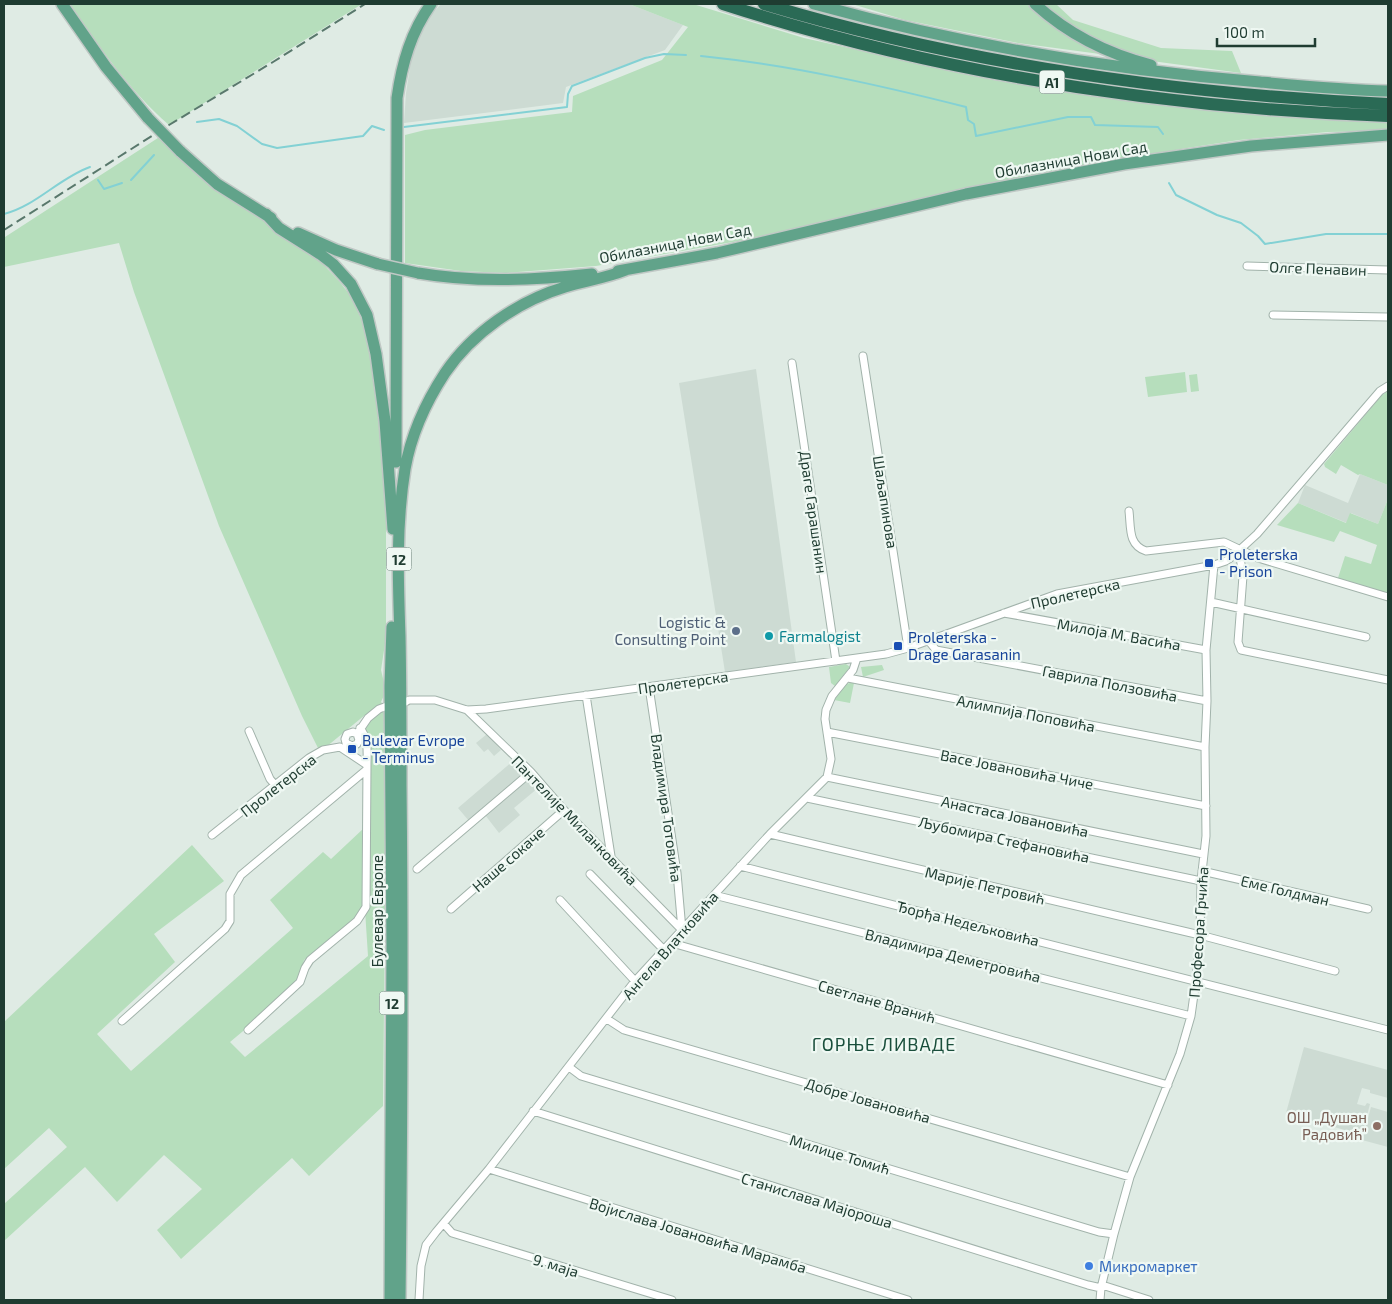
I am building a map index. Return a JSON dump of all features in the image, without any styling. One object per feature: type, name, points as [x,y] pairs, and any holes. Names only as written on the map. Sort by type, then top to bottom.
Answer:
[{"type":"highway","name":"A1","points":[[723,4],[795,26],[906,54],[1021,77],[1179,101],[1281,110],[1388,116]]},
{"type":"highway","name":"A1","points":[[764,4],[908,42],[1023,66],[1226,94],[1388,104]]},
{"type":"main road","name":"Обилазница Нови Сад","points":[[62,4],[106,68],[148,118],[180,151],[217,184],[266,214],[336,250],[378,264],[442,278],[492,281],[626,270],[718,253],[966,194],[1114,166],[1251,146],[1388,135]]},
{"type":"main road","points":[[396,522],[397,98],[406,54],[417,28],[431,4]]},
{"type":"main road","points":[[814,4],[1002,48],[1137,69],[1197,77],[1388,91]]},
{"type":"main road","points":[[1035,4],[1071,32],[1095,45],[1133,60],[1197,77]]},
{"type":"main road","points":[[266,214],[278,228],[320,254],[332,264],[354,289],[367,314],[374,340],[382,396],[396,522]]},
{"type":"main road","points":[[396,522],[405,468],[418,423],[445,373],[468,346],[493,323],[536,298],[564,288],[606,278],[626,270]]},
{"type":"main road","name":"Булевар Европе","points":[[390,1300],[396,522]]},
{"type":"main road","name":"Булевар Европе","points":[[395,705],[403,952],[400,1300]]},
{"type":"street","name":"Олге Пенавин","points":[[1247,266],[1388,270]]},
{"type":"street","points":[[1273,315],[1388,317]]},
{"type":"street","name":"Шаљапинова","points":[[863,356],[908,648]]},
{"type":"street","name":"Драге Гарашанин","points":[[792,363],[836,661]]},
{"type":"street","name":"Пролетерска","points":[[212,835],[310,758],[323,750],[343,745],[347,734],[358,731],[374,713],[410,700],[435,700],[467,710],[486,709],[886,654],[908,648],[1057,594],[1214,565],[1226,561],[1240,551],[1257,534],[1380,391],[1388,386]]},
{"type":"street","points":[[1129,511],[1132,542],[1138,549],[1146,551],[1224,542],[1258,558],[1388,597]]},
{"type":"street","points":[[1240,551],[1242,570],[1238,642],[1241,650],[1388,680]]},
{"type":"street","name":"Професора Грчића","points":[[1100,1300],[1101,1286],[1130,1177],[1180,1054],[1191,1016],[1200,935],[1201,881],[1206,806],[1206,650],[1214,565]]},
{"type":"street","points":[[1211,602],[1366,637]]},
{"type":"street","name":"Милоја М. Васића","points":[[1002,613],[1206,650]]},
{"type":"street","name":"Гаврила Ползовића","points":[[928,640],[936,650],[1207,701]]},
{"type":"street","points":[[827,777],[830,759],[825,719],[826,710],[832,696],[853,670],[856,658]]},
{"type":"street","name":"Алимпија Поповића","points":[[848,678],[1205,748]]},
{"type":"street","name":"Владимира Тотовића","points":[[649,687],[677,873],[682,930]]},
{"type":"street","points":[[586,695],[611,856]]},
{"type":"street","name":"Пантелије Миланковића","points":[[467,710],[530,772],[564,810],[682,930]]},
{"type":"street","points":[[250,731],[270,779],[276,786]]},
{"type":"street","points":[[248,1030],[300,982],[310,960],[357,921],[366,907],[366,739],[365,734],[358,731]]},
{"type":"street","name":"Васе Јовановића Чиче","points":[[827,732],[1206,806]]},
{"type":"street","points":[[343,745],[366,768]]},
{"type":"street","points":[[122,1021],[225,929],[230,922],[230,894],[241,875],[366,768]]},
{"type":"street","points":[[417,869],[530,772]]},
{"type":"street","name":"Ангела Влатковића","points":[[419,1300],[420,1266],[426,1245],[489,1169],[635,981],[672,943],[770,834],[827,777]]},
{"type":"street","name":"Анастаса Јовановића","points":[[827,777],[1203,854]]},
{"type":"street","name":"Љубомира Стефановића","points":[[807,798],[1201,881]]},
{"type":"street","name":"Наше сокаче","points":[[451,909],[564,810]]},
{"type":"street","name":"Марије Петровић","points":[[770,834],[1200,935],[1335,971]]},
{"type":"street","name":"Ђорђа Недељковића","points":[[740,866],[1388,1030]]},
{"type":"street","name":"Еме Голдман","points":[[1202,871],[1368,909]]},
{"type":"street","points":[[590,874],[664,950]]},
{"type":"street","name":"Владимира Деметровића","points":[[714,895],[1191,1016]]},
{"type":"street","points":[[560,900],[635,981]]},
{"type":"street","name":"Светлане Вранић","points":[[672,943],[1168,1085]]},
{"type":"street","name":"Добре Јовановића","points":[[607,1019],[624,1030],[1130,1177]]},
{"type":"street","name":"Милице Томић","points":[[569,1067],[581,1076],[1099,1232],[1114,1234]]},
{"type":"street","name":"Станислава Мајороша","points":[[533,1111],[1088,1285],[1101,1286]]},
{"type":"street","name":"Војислава Јовановића Марамба","points":[[489,1169],[908,1300]]},
{"type":"street","name":"9. маја","points":[[444,1224],[452,1233],[672,1300]]},
{"type":"street","points":[[1101,1286],[1149,1300]]},
{"type":"shaded area","points":[[441,4],[629,4],[683,25],[665,50],[566,87],[563,103],[404,123],[406,93],[413,48],[430,16]]},
{"type":"shaded area","points":[[756,369],[796,662],[725,672],[679,383]]},
{"type":"shaded area","points":[[1360,474],[1388,485],[1388,499],[1378,524],[1351,513],[1347,523],[1298,503],[1305,485],[1348,503]]},
{"type":"shaded area","points":[[487,734],[501,750],[494,756],[488,749],[484,752],[476,743]]},
{"type":"shaded area","points":[[513,761],[538,788],[514,808],[520,815],[499,833],[482,811],[469,821],[458,808]]},
{"type":"shaded area","points":[[1304,1047],[1388,1070],[1388,1098],[1370,1093],[1370,1090],[1362,1088],[1357,1104],[1365,1106],[1367,1103],[1370,1104],[1362,1135],[1286,1113]]},
{"type":"shaded area","name":"ОШ „Душан Радовић”","points":[[1371,1107],[1388,1112],[1388,1147],[1362,1140]]},
{"type":"green space","points":[[70,4],[362,4],[169,125],[128,83]]},
{"type":"green space","points":[[629,4],[693,4],[804,38],[993,80],[1231,112],[1388,123],[1388,131],[1328,132],[1239,140],[1187,148],[1107,162],[767,236],[596,266],[506,273],[461,271],[405,263],[405,135],[425,130],[572,112],[573,96],[662,60],[688,27]]},
{"type":"green space","points":[[852,4],[1056,4],[1073,20],[1161,48],[1232,51],[1241,73],[1018,43],[905,20]]},
{"type":"green space","points":[[161,136],[229,198],[296,241],[319,260],[350,295],[362,320],[369,344],[386,474],[386,637],[381,670],[386,691],[381,702],[387,708],[383,1106],[309,1176],[292,1158],[181,1259],[157,1230],[202,1189],[164,1155],[117,1202],[85,1167],[4,1241],[4,1204],[67,1147],[49,1128],[4,1169],[4,1022],[192,845],[224,881],[154,934],[175,962],[97,1034],[131,1071],[293,928],[270,900],[323,852],[331,859],[364,828],[365,715],[320,752],[302,716],[219,526],[134,292],[119,243],[4,267],[5,237]],"holes":[[[365,910],[368,956],[245,1057],[230,1042],[297,986],[304,960]]]},
{"type":"green space","points":[[1185,372],[1187,392],[1148,397],[1145,377]]},
{"type":"green space","points":[[1197,374],[1199,391],[1191,392],[1189,375]]},
{"type":"green space","points":[[1388,391],[1388,485],[1360,474],[1358,475],[1341,465],[1336,474],[1325,467],[1324,464],[1382,395]]},
{"type":"green space","points":[[1388,499],[1388,593],[1338,578],[1345,556],[1371,564],[1377,545],[1340,531],[1334,542],[1277,525],[1298,503],[1346,523],[1350,513],[1378,524]]},
{"type":"green space","points":[[846,664],[850,667],[835,686],[831,683],[829,667]]},
{"type":"green space","points":[[882,665],[884,670],[863,677],[861,667]]},
{"type":"green space","points":[[854,683],[850,703],[834,700],[846,684]]},
{"type":"waterway","points":[[404,127],[567,107],[568,94],[572,86],[645,58],[664,54],[686,55]]},
{"type":"waterway","points":[[701,56],[768,65],[834,77],[966,107],[968,120],[974,124],[976,136],[1068,117],[1091,117],[1095,125],[1158,127],[1163,134]]},
{"type":"waterway","points":[[197,122],[219,119],[237,126],[262,144],[277,148],[363,136],[372,126],[384,130]]},
{"type":"waterway","points":[[131,180],[154,155]]},
{"type":"waterway","points":[[4,214],[27,205],[68,178],[90,167]]},
{"type":"waterway","points":[[98,180],[104,189],[122,183]]},
{"type":"waterway","points":[[1169,183],[1176,195],[1217,215],[1241,223],[1265,244],[1326,234],[1388,234]]},
{"type":"railway","points":[[4,230],[365,4]]},
{"type":"place","name":"Proleterska - Prison","points":[[1209,563]]},
{"type":"place","name":"Logistic & Consulting Point","points":[[736,631]]},
{"type":"place","name":"Farmalogist","points":[[769,636]]},
{"type":"place","name":"Proleterska - Drage Garasanin","points":[[898,646]]},
{"type":"place","name":"Bulevar Evrope - Terminus","points":[[352,749]]},
{"type":"place","name":"ОШ „Душан Радовић”","points":[[1377,1126]]},
{"type":"place","name":"Микромаркет","points":[[1089,1266]]},
{"type":"district","name":"ГОРЊЕ ЛИВАДЕ","points":[[884,1044]]}]
